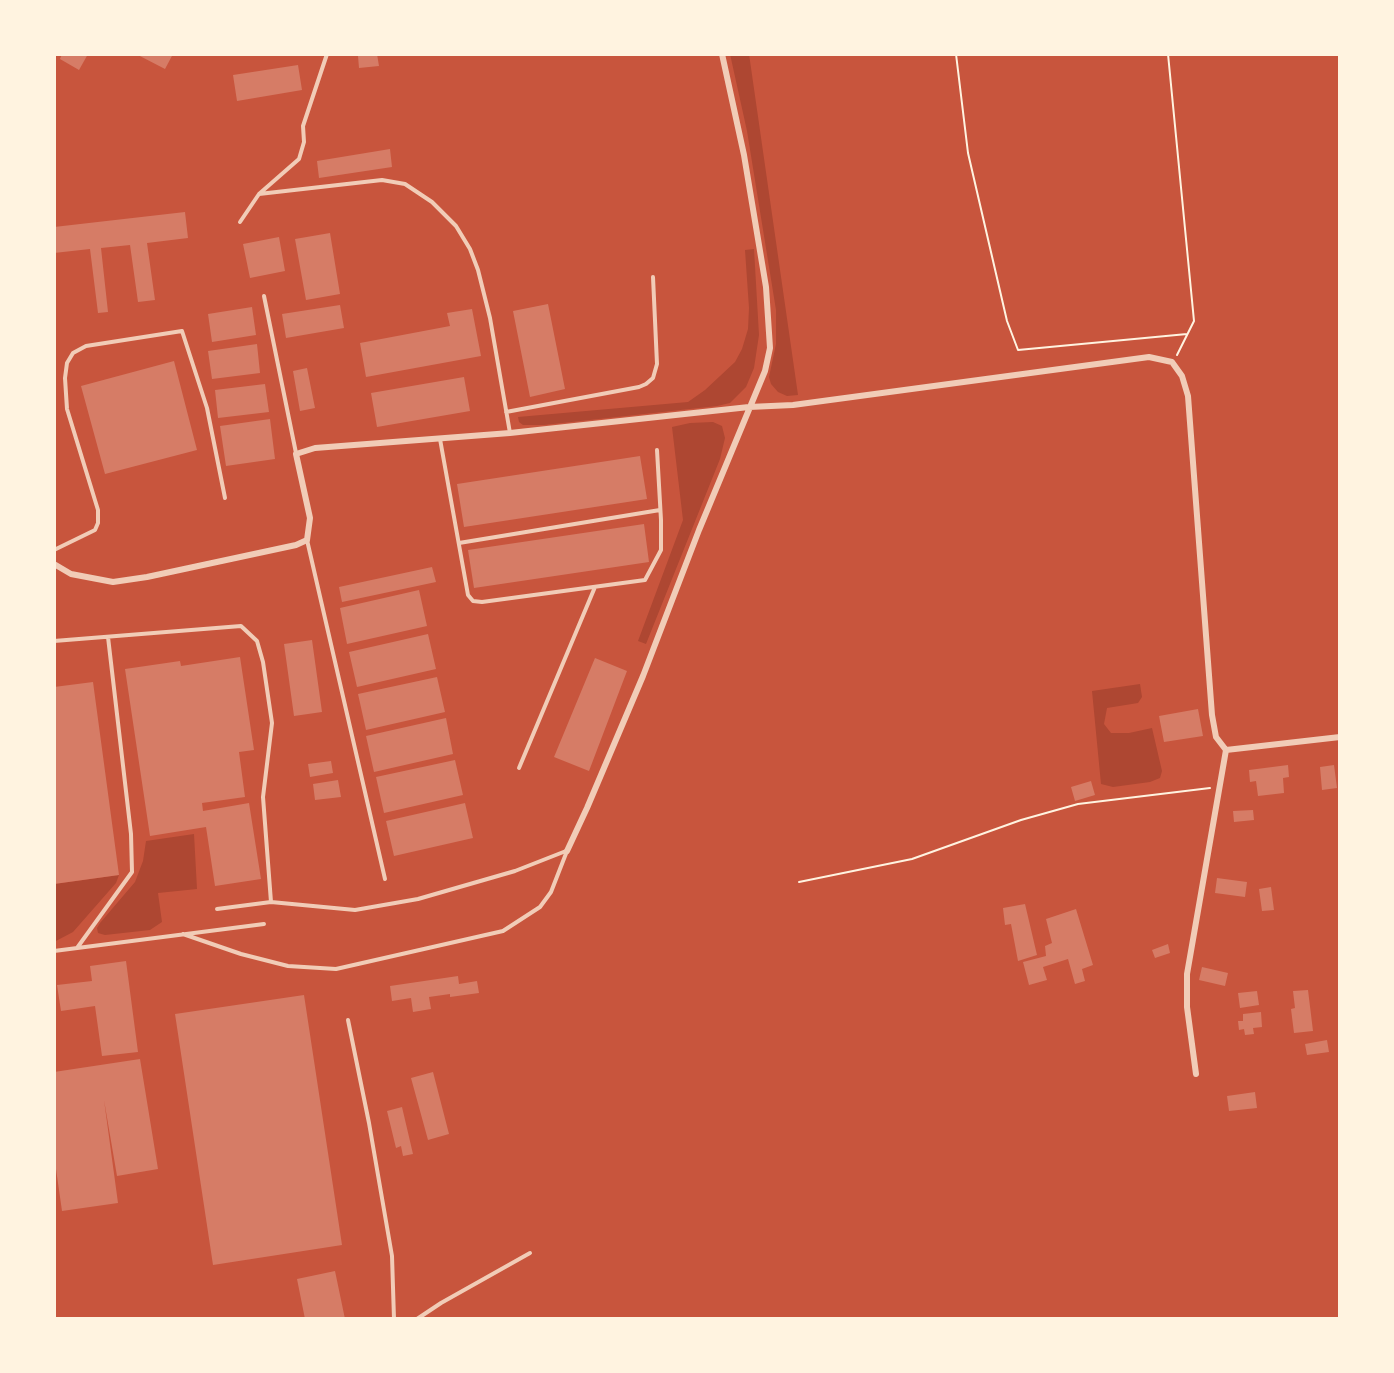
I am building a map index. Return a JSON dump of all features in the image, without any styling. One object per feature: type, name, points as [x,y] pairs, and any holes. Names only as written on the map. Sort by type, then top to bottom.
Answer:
[{"type":"street","points":[[567,851],[643,675],[765,370],[770,348],[766,287],[744,155],[722,54]]},
{"type":"street","points":[[54,564],[72,574],[113,582],[147,577],[285,547],[307,540],[310,518],[297,454],[315,448],[510,433],[749,407],[793,405],[1149,357],[1172,362],[1182,376],[1188,396],[1212,715],[1216,737],[1226,750],[1187,974],[1187,1007],[1196,1074]]},
{"type":"street","points":[[1226,750],[1340,736]]},
{"type":"lane","points":[[240,222],[259,194],[298,159],[304,142],[303,126],[327,54]]},
{"type":"lane","points":[[259,194],[382,180],[405,184],[432,202],[456,226],[470,249],[478,270],[490,318],[510,433]]},
{"type":"lane","points":[[506,412],[646,384],[652,378],[657,364],[653,277]]},
{"type":"lane","points":[[264,296],[297,454]]},
{"type":"lane","points":[[54,550],[95,530],[98,523],[98,510],[68,409],[65,378],[67,363],[73,353],[86,346],[182,331],[207,408],[225,498]]},
{"type":"lane","points":[[440,439],[468,595],[472,601],[482,602],[645,580],[661,550],[657,450]]},
{"type":"lane","points":[[459,543],[660,510]]},
{"type":"lane","points":[[307,540],[385,879]]},
{"type":"lane","points":[[519,768],[595,586]]},
{"type":"lane","points":[[54,641],[241,626],[256,641],[263,662],[272,723],[263,797],[272,902]]},
{"type":"lane","points":[[77,948],[132,872],[131,834],[108,637]]},
{"type":"lane","points":[[217,909],[272,902],[355,910],[418,899],[515,871],[567,851]]},
{"type":"lane","points":[[183,934],[241,954],[288,966],[336,969],[503,931],[540,907],[551,892],[567,851]]},
{"type":"lane","points":[[54,951],[264,924]]},
{"type":"lane","points":[[348,1020],[392,1256],[394,1319]]},
{"type":"lane","points":[[417,1319],[441,1302],[530,1253]]},
{"type":"path","points":[[956,54],[968,153],[1007,321],[1018,350],[1188,334]]},
{"type":"path","points":[[1168,54],[1194,321],[1172,362]]},
{"type":"path","points":[[799,882],[912,859],[1021,820],[1078,804],[1220,786]]},
{"type":"shaded area","points":[[730,54],[749,54],[798,395],[787,396],[778,392],[771,384],[769,377],[776,344],[776,310],[747,131]]},
{"type":"shaded area","points":[[754,249],[759,335],[754,368],[746,387],[730,403],[544,425],[523,425],[519,422],[518,417],[688,402],[705,390],[735,362],[742,349],[748,329],[749,308],[745,250]]},
{"type":"shaded area","points":[[713,422],[722,426],[725,438],[720,459],[646,644],[638,641],[683,520],[672,427]]},
{"type":"shaded area","points":[[1140,684],[1142,697],[1138,703],[1107,708],[1104,724],[1111,733],[1129,733],[1152,728],[1162,771],[1160,778],[1150,782],[1113,787],[1101,784],[1092,691]]},
{"type":"shaded area","points":[[194,834],[197,889],[158,893],[162,922],[150,930],[105,935],[98,933],[97,928],[100,923],[135,882],[143,861],[146,841]]},
{"type":"shaded area","points":[[119,875],[116,883],[73,932],[54,942],[54,884]]},
{"type":"building","points":[[62,54],[88,54],[79,70],[60,59]]},
{"type":"building","points":[[136,54],[173,54],[165,69]]},
{"type":"building","points":[[377,54],[379,66],[359,68],[358,56]]},
{"type":"building","points":[[298,65],[302,90],[237,101],[233,75]]},
{"type":"building","points":[[390,149],[392,167],[319,178],[317,161]]},
{"type":"building","points":[[185,212],[188,238],[147,243],[155,300],[138,302],[130,245],[101,248],[108,312],[98,313],[90,249],[54,253],[54,227]]},
{"type":"building","points":[[330,233],[340,294],[306,300],[295,239]]},
{"type":"building","points":[[279,237],[285,271],[250,278],[243,244]]},
{"type":"building","points":[[548,304],[565,389],[530,397],[513,311]]},
{"type":"building","points":[[340,305],[344,328],[286,338],[282,314]]},
{"type":"building","points":[[252,307],[256,335],[212,342],[208,314]]},
{"type":"building","points":[[472,309],[481,356],[366,377],[360,343],[450,326],[447,313]]},
{"type":"building","points":[[257,344],[260,373],[212,379],[208,351]]},
{"type":"building","points":[[174,361],[197,450],[105,474],[81,386]]},
{"type":"building","points":[[307,368],[315,408],[300,411],[293,371]]},
{"type":"building","points":[[464,377],[470,411],[377,427],[371,393]]},
{"type":"building","points":[[265,384],[269,412],[218,418],[215,390]]},
{"type":"building","points":[[270,419],[275,459],[226,466],[220,426]]},
{"type":"building","points":[[640,456],[647,499],[464,527],[457,484]]},
{"type":"building","points":[[644,524],[649,562],[474,588],[468,550]]},
{"type":"building","points":[[432,567],[436,582],[342,602],[339,587]]},
{"type":"building","points":[[419,590],[427,626],[347,644],[340,608]]},
{"type":"building","points":[[428,634],[436,669],[357,687],[349,652]]},
{"type":"building","points":[[312,640],[322,712],[294,716],[284,644]]},
{"type":"building","points":[[240,657],[254,750],[239,752],[245,797],[202,803],[203,811],[249,803],[261,879],[215,886],[206,827],[150,836],[125,669],[180,661],[181,666]]},
{"type":"building","points":[[595,658],[627,671],[589,771],[554,757]]},
{"type":"building","points":[[437,677],[445,712],[366,730],[358,694]]},
{"type":"building","points":[[93,682],[119,875],[54,884],[54,687]]},
{"type":"building","points":[[1198,709],[1203,736],[1164,742],[1159,716]]},
{"type":"building","points":[[446,718],[453,754],[374,772],[366,736]]},
{"type":"building","points":[[455,760],[463,795],[384,813],[376,777]]},
{"type":"building","points":[[331,761],[333,773],[310,777],[308,764]]},
{"type":"building","points":[[1288,765],[1289,777],[1283,778],[1284,793],[1258,796],[1256,781],[1250,782],[1249,770]]},
{"type":"building","points":[[1334,765],[1337,788],[1322,790],[1320,767]]},
{"type":"building","points":[[338,780],[341,797],[315,800],[313,784]]},
{"type":"building","points":[[1091,781],[1095,795],[1075,801],[1071,787]]},
{"type":"building","points":[[465,803],[473,838],[394,856],[386,821]]},
{"type":"building","points":[[1253,810],[1254,820],[1234,822],[1233,811]]},
{"type":"building","points":[[1217,878],[1247,882],[1245,897],[1215,893]]},
{"type":"building","points":[[1271,887],[1274,910],[1262,911],[1259,889]]},
{"type":"building","points":[[1025,904],[1037,955],[1018,961],[1011,924],[1005,925],[1003,908]]},
{"type":"building","points":[[1076,909],[1093,965],[1082,969],[1085,981],[1075,984],[1068,959],[1043,967],[1047,980],[1029,985],[1023,962],[1046,956],[1045,946],[1052,943],[1046,919]]},
{"type":"building","points":[[1168,944],[1170,953],[1155,958],[1152,950]]},
{"type":"building","points":[[126,961],[138,1052],[102,1056],[95,1006],[61,1011],[57,985],[92,981],[90,966]]},
{"type":"building","points":[[1202,967],[1228,973],[1225,986],[1199,980]]},
{"type":"building","points":[[458,976],[459,984],[477,981],[479,993],[429,997],[431,1009],[413,1012],[411,998],[392,1001],[390,986]]},
{"type":"building","points":[[1308,990],[1313,1031],[1294,1033],[1291,1009],[1295,1008],[1293,991]]},
{"type":"building","points":[[1257,991],[1259,1005],[1240,1008],[1238,993]]},
{"type":"building","points":[[304,995],[342,1245],[213,1265],[175,1014]]},
{"type":"building","points":[[1261,1012],[1262,1027],[1253,1028],[1254,1034],[1245,1035],[1244,1029],[1239,1030],[1238,1021],[1243,1021],[1243,1014]]},
{"type":"building","points":[[1327,1040],[1329,1052],[1307,1055],[1305,1044]]},
{"type":"building","points":[[140,1059],[158,1169],[117,1176],[104,1100],[118,1203],[62,1211],[54,1155],[54,1072]]},
{"type":"building","points":[[433,1072],[449,1134],[428,1140],[411,1078]]},
{"type":"building","points":[[1255,1092],[1257,1108],[1229,1111],[1227,1096]]},
{"type":"building","points":[[402,1107],[413,1154],[403,1156],[401,1146],[396,1148],[387,1111]]},
{"type":"building","points":[[335,1271],[345,1319],[305,1319],[297,1279]]}]
